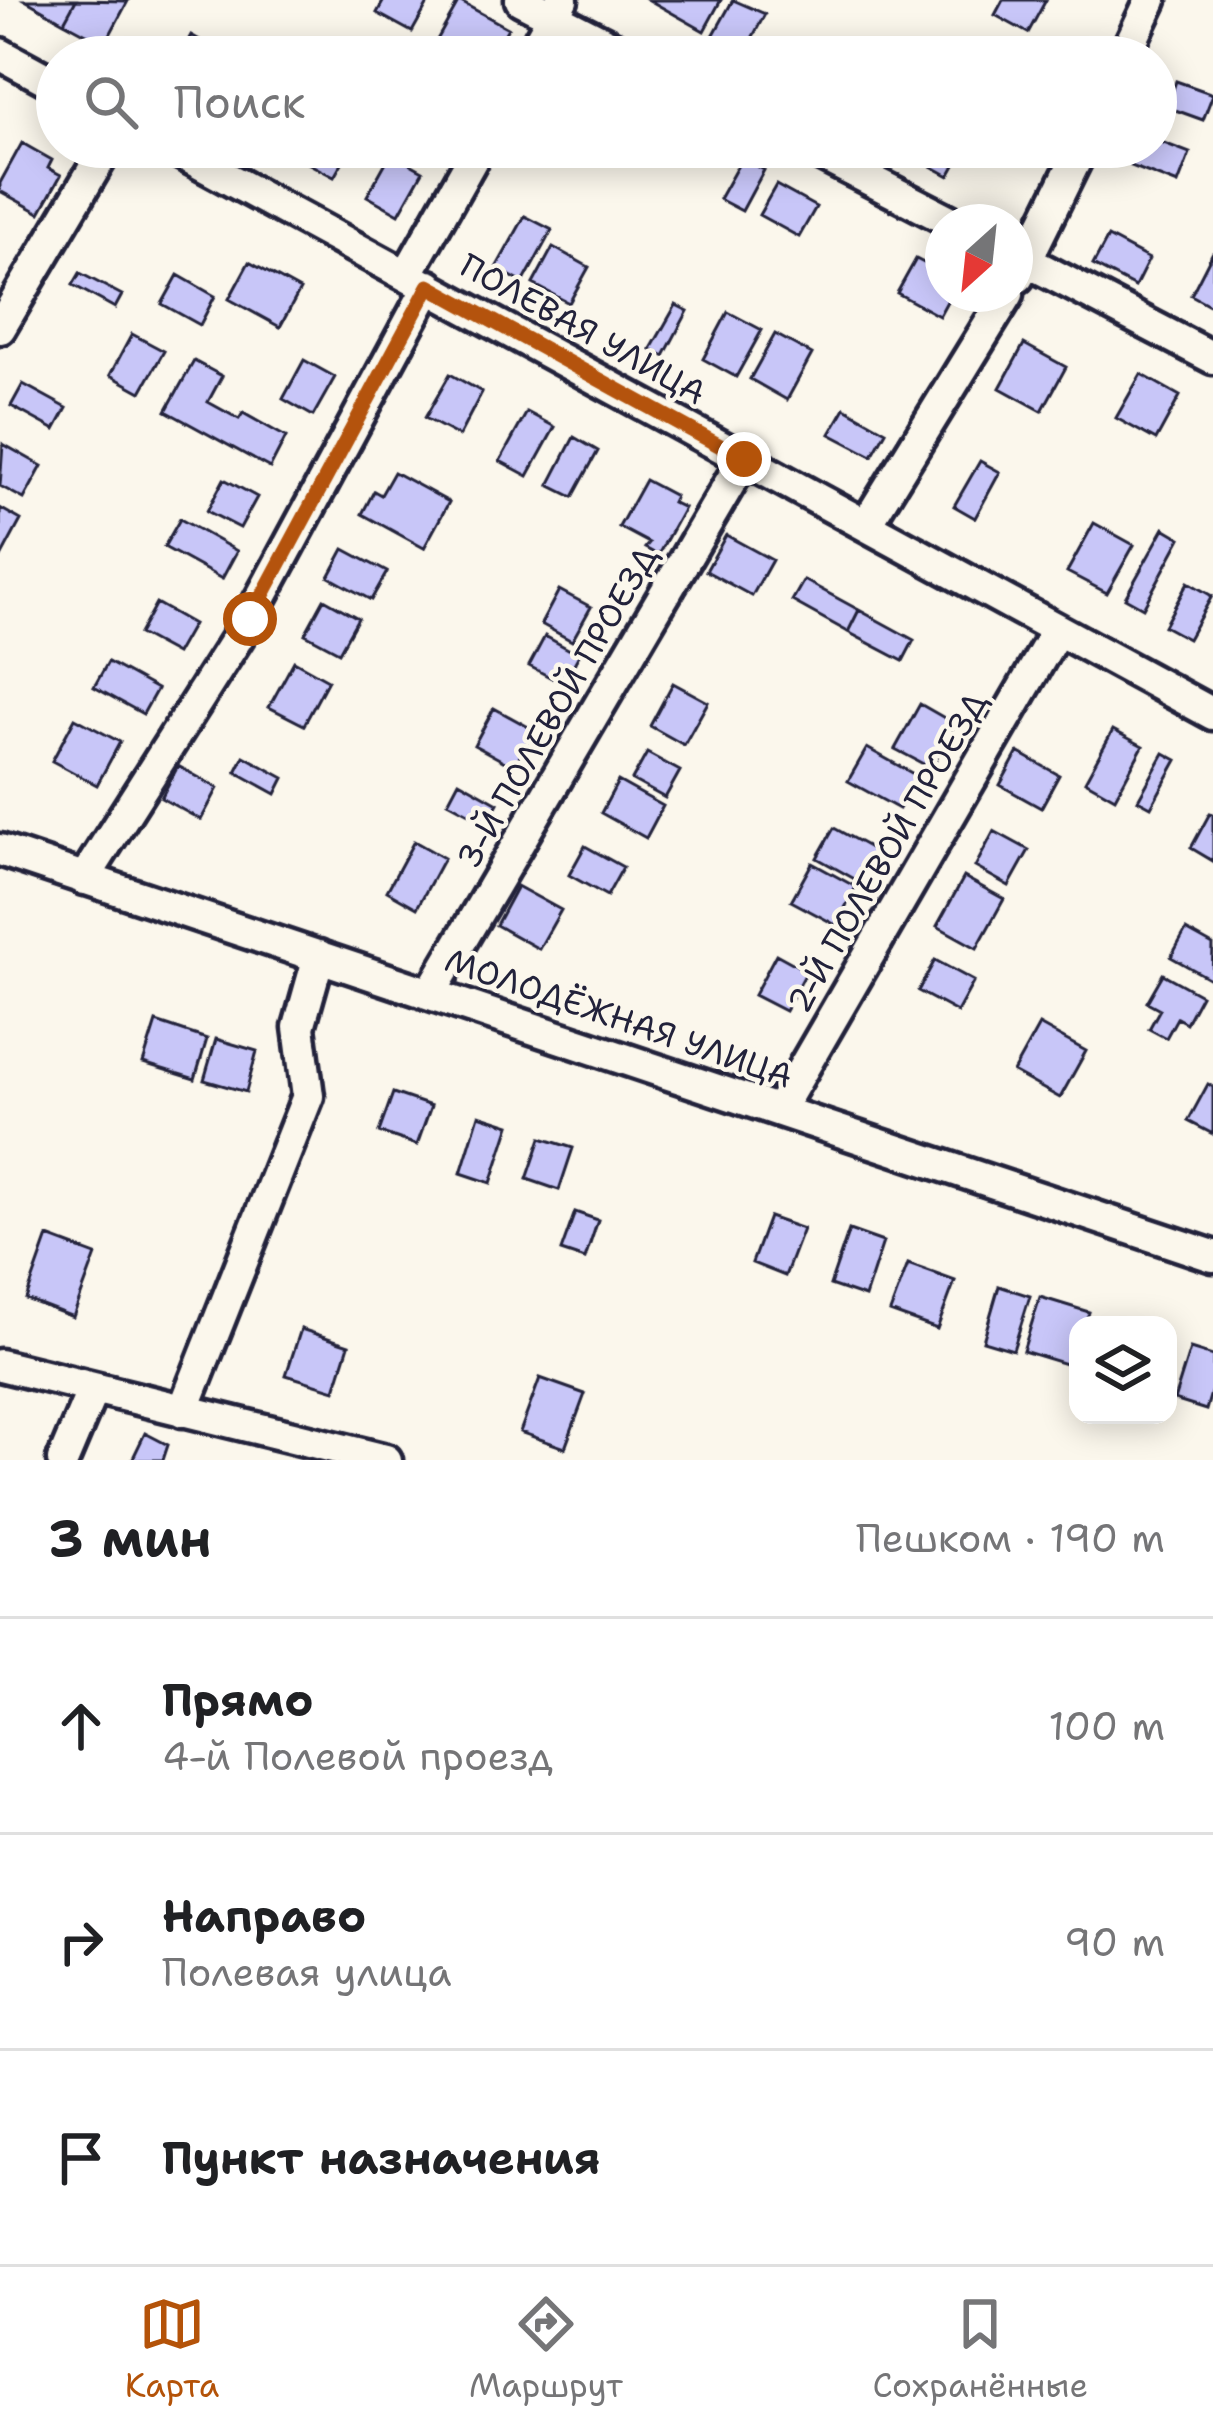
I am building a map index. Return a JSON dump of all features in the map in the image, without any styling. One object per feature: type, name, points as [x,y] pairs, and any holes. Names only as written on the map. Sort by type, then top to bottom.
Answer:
[{"type":"street","points":[[521,0],[558,8],[600,36]]},
{"type":"street","points":[[1134,36],[1151,0]]},
{"type":"street","points":[[542,36],[558,8]]},
{"type":"street","points":[[0,53],[36,73]]},
{"type":"street","points":[[0,328],[95,168]]},
{"type":"street","name":"ПОЛЕВАЯ УЛИЦА","points":[[210,168],[1213,713]]},
{"type":"street","points":[[84,879],[250,619],[469,168]]},
{"type":"street","points":[[847,168],[925,208]]},
{"type":"street","points":[[1033,240],[1071,168]]},
{"type":"street","points":[[1033,273],[1213,358]]},
{"type":"street","points":[[866,525],[997,312]]},
{"type":"street","name":"3-Й ПОЛЕВОЙ ПРОЕЗД","points":[[431,992],[744,459]]},
{"type":"street","name":"2-Й ПОЛЕВОЙ ПРОЕЗД","points":[[779,1110],[1057,630]]},
{"type":"street","name":"МОЛОДЁЖНАЯ УЛИЦА","points":[[0,850],[1213,1256]]},
{"type":"street","points":[[183,1411],[308,1096],[298,1027],[319,956]]},
{"type":"street","points":[[0,1364],[386,1460]]},
{"type":"street","points":[[63,1460],[93,1389]]},
{"type":"building","points":[[25,0],[76,0],[64,22]]},
{"type":"building","points":[[76,0],[128,1],[109,36],[90,36],[64,22]]},
{"type":"building","points":[[384,0],[430,0],[412,32],[377,13]]},
{"type":"building","points":[[649,0],[721,0],[704,31]]},
{"type":"building","points":[[733,0],[765,14],[753,36],[713,36]]},
{"type":"building","points":[[1003,0],[1046,0],[1028,33],[995,15]]},
{"type":"building","points":[[459,1],[508,28],[503,36],[439,36]]},
{"type":"building","points":[[1177,81],[1213,94],[1203,120],[1177,111]]},
{"type":"building","points":[[22,143],[36,151],[36,168],[61,175],[40,213],[0,191]]},
{"type":"building","points":[[1177,148],[1190,153],[1178,184],[1136,168],[1177,168]]},
{"type":"building","points":[[317,168],[339,168],[334,177]]},
{"type":"building","points":[[383,168],[423,171],[399,214],[367,196]]},
{"type":"building","points":[[736,168],[764,170],[742,211],[719,199]]},
{"type":"building","points":[[776,185],[816,207],[799,237],[759,215]]},
{"type":"building","points":[[525,216],[552,230],[523,283],[496,268]]},
{"type":"building","points":[[1108,237],[1149,259],[1135,287],[1093,265]]},
{"type":"building","points":[[553,247],[589,267],[569,303],[533,284]]},
{"type":"building","points":[[1213,252],[1213,307],[1191,295]]},
{"type":"building","points":[[916,259],[925,264],[925,308],[897,293]]},
{"type":"building","points":[[249,262],[300,290],[280,327],[229,299]]},
{"type":"building","points":[[80,273],[122,295],[115,308],[73,285]]},
{"type":"building","points":[[178,275],[215,296],[200,325],[162,304]]},
{"type":"building","points":[[676,305],[688,311],[664,356],[651,349]]},
{"type":"building","points":[[728,312],[762,330],[736,377],[703,359]]},
{"type":"building","points":[[132,334],[164,351],[141,392],[110,375]]},
{"type":"building","points":[[775,334],[812,354],[787,400],[750,379]]},
{"type":"building","points":[[1024,344],[1066,367],[1042,411],[1000,388]]},
{"type":"building","points":[[304,360],[335,377],[313,416],[283,399]]},
{"type":"building","points":[[194,361],[222,376],[208,402],[239,419],[243,413],[286,437],[270,468],[166,411]]},
{"type":"building","points":[[450,374],[482,392],[459,436],[425,418]]},
{"type":"building","points":[[1141,374],[1180,396],[1156,440],[1116,418]]},
{"type":"building","points":[[23,384],[67,408],[55,430],[11,406]]},
{"type":"building","points":[[845,408],[886,431],[872,456],[830,434]]},
{"type":"building","points":[[527,412],[555,427],[528,476],[500,461]]},
{"type":"building","points":[[574,437],[598,451],[573,497],[549,485]]},
{"type":"building","points":[[3,444],[42,466],[24,499],[0,486]]},
{"type":"building","points":[[980,461],[1000,472],[975,518],[954,506]]},
{"type":"building","points":[[394,472],[449,502],[424,548],[362,514],[374,491],[381,495]]},
{"type":"building","points":[[224,479],[257,497],[240,528],[207,511]]},
{"type":"building","points":[[645,480],[675,496],[672,502],[684,508],[658,555],[645,548],[649,543],[619,527]]},
{"type":"building","points":[[0,508],[21,520],[0,559]]},
{"type":"building","points":[[180,519],[237,551],[222,579],[164,547]]},
{"type":"building","points":[[1094,523],[1134,545],[1107,593],[1067,572]]},
{"type":"building","points":[[1164,528],[1181,538],[1143,608],[1125,598]]},
{"type":"building","points":[[726,535],[772,560],[752,596],[706,571]]},
{"type":"building","points":[[344,549],[387,572],[371,600],[329,577]]},
{"type":"building","points":[[804,580],[859,610],[848,632],[792,601]]},
{"type":"building","points":[[1188,582],[1212,596],[1188,639],[1164,626]]},
{"type":"building","points":[[559,590],[591,607],[572,641],[541,624]]},
{"type":"building","points":[[324,599],[358,618],[339,652],[305,634]]},
{"type":"building","points":[[156,603],[193,624],[176,654],[139,634]]},
{"type":"building","points":[[859,610],[914,640],[903,661],[848,632]]},
{"type":"building","points":[[545,636],[579,655],[563,684],[529,666]]},
{"type":"building","points":[[294,661],[328,680],[304,725],[269,707]]},
{"type":"building","points":[[108,662],[157,689],[143,714],[94,687]]},
{"type":"building","points":[[673,683],[708,702],[684,745],[650,726]]},
{"type":"building","points":[[920,704],[955,724],[931,768],[895,749]]},
{"type":"building","points":[[494,708],[534,730],[514,767],[474,745]]},
{"type":"building","points":[[75,718],[120,742],[97,785],[52,761]]},
{"type":"building","points":[[1113,730],[1143,746],[1115,798],[1085,781]]},
{"type":"building","points":[[867,748],[917,776],[899,809],[848,781]]},
{"type":"building","points":[[1018,752],[1059,775],[1041,808],[1000,785]]},
{"type":"building","points":[[647,753],[680,771],[665,798],[632,780]]},
{"type":"building","points":[[1164,753],[1177,760],[1151,807],[1138,800]]},
{"type":"building","points":[[244,756],[284,778],[276,794],[236,772]]},
{"type":"building","points":[[178,766],[218,788],[201,820],[161,798]]},
{"type":"building","points":[[459,781],[498,803],[487,823],[448,802]]},
{"type":"building","points":[[618,781],[663,806],[646,838],[601,813]]},
{"type":"building","points":[[1213,814],[1213,861],[1191,848]]},
{"type":"building","points":[[834,828],[876,851],[860,882],[817,858]]},
{"type":"building","points":[[994,831],[1029,850],[1009,886],[975,867]]},
{"type":"building","points":[[414,841],[444,858],[417,908],[387,891]]},
{"type":"building","points":[[585,846],[623,867],[607,896],[569,875]]},
{"type":"building","points":[[812,863],[856,887],[836,925],[791,901]]},
{"type":"building","points":[[964,877],[1004,899],[977,948],[937,926]]},
{"type":"building","points":[[517,886],[561,910],[539,949],[496,925]]},
{"type":"building","points":[[1186,930],[1213,945],[1212,980],[1171,957]]},
{"type":"building","points":[[776,954],[807,971],[785,1011],[754,995]]},
{"type":"building","points":[[935,960],[974,981],[957,1012],[918,991]]},
{"type":"building","points":[[1163,974],[1201,995],[1186,1023],[1177,1018],[1166,1038],[1149,1029],[1160,1009],[1147,1002]]},
{"type":"building","points":[[156,1022],[207,1039],[195,1079],[143,1063]]},
{"type":"building","points":[[1039,1025],[1086,1051],[1060,1098],[1013,1072]]},
{"type":"building","points":[[216,1039],[257,1051],[246,1092],[204,1080]]},
{"type":"building","points":[[1208,1084],[1213,1087],[1213,1134],[1188,1121]]},
{"type":"building","points":[[393,1093],[431,1106],[417,1145],[379,1132]]},
{"type":"building","points":[[479,1115],[510,1125],[491,1183],[461,1173]]},
{"type":"building","points":[[541,1138],[573,1148],[559,1190],[527,1179]]},
{"type":"building","points":[[575,1212],[598,1220],[585,1259],[561,1251]]},
{"type":"building","points":[[769,1217],[803,1229],[785,1276],[752,1263]]},
{"type":"building","points":[[849,1230],[883,1242],[865,1297],[830,1285]]},
{"type":"building","points":[[48,1237],[96,1255],[73,1317],[26,1299]]},
{"type":"building","points":[[908,1264],[955,1281],[937,1329],[890,1312]]},
{"type":"building","points":[[999,1286],[1030,1296],[1013,1350],[983,1341]]},
{"type":"building","points":[[1040,1297],[1089,1312],[1088,1316],[1069,1316],[1069,1365],[1023,1351]]},
{"type":"building","points":[[301,1329],[349,1345],[335,1390],[286,1375]]},
{"type":"building","points":[[1190,1349],[1213,1356],[1213,1386],[1206,1410],[1177,1401]]},
{"type":"building","points":[[540,1378],[585,1394],[565,1448],[520,1432]]},
{"type":"building","points":[[145,1433],[168,1445],[163,1460],[132,1460]]},
{"type":"route","points":[[250,619],[429,286],[744,459]]}]
